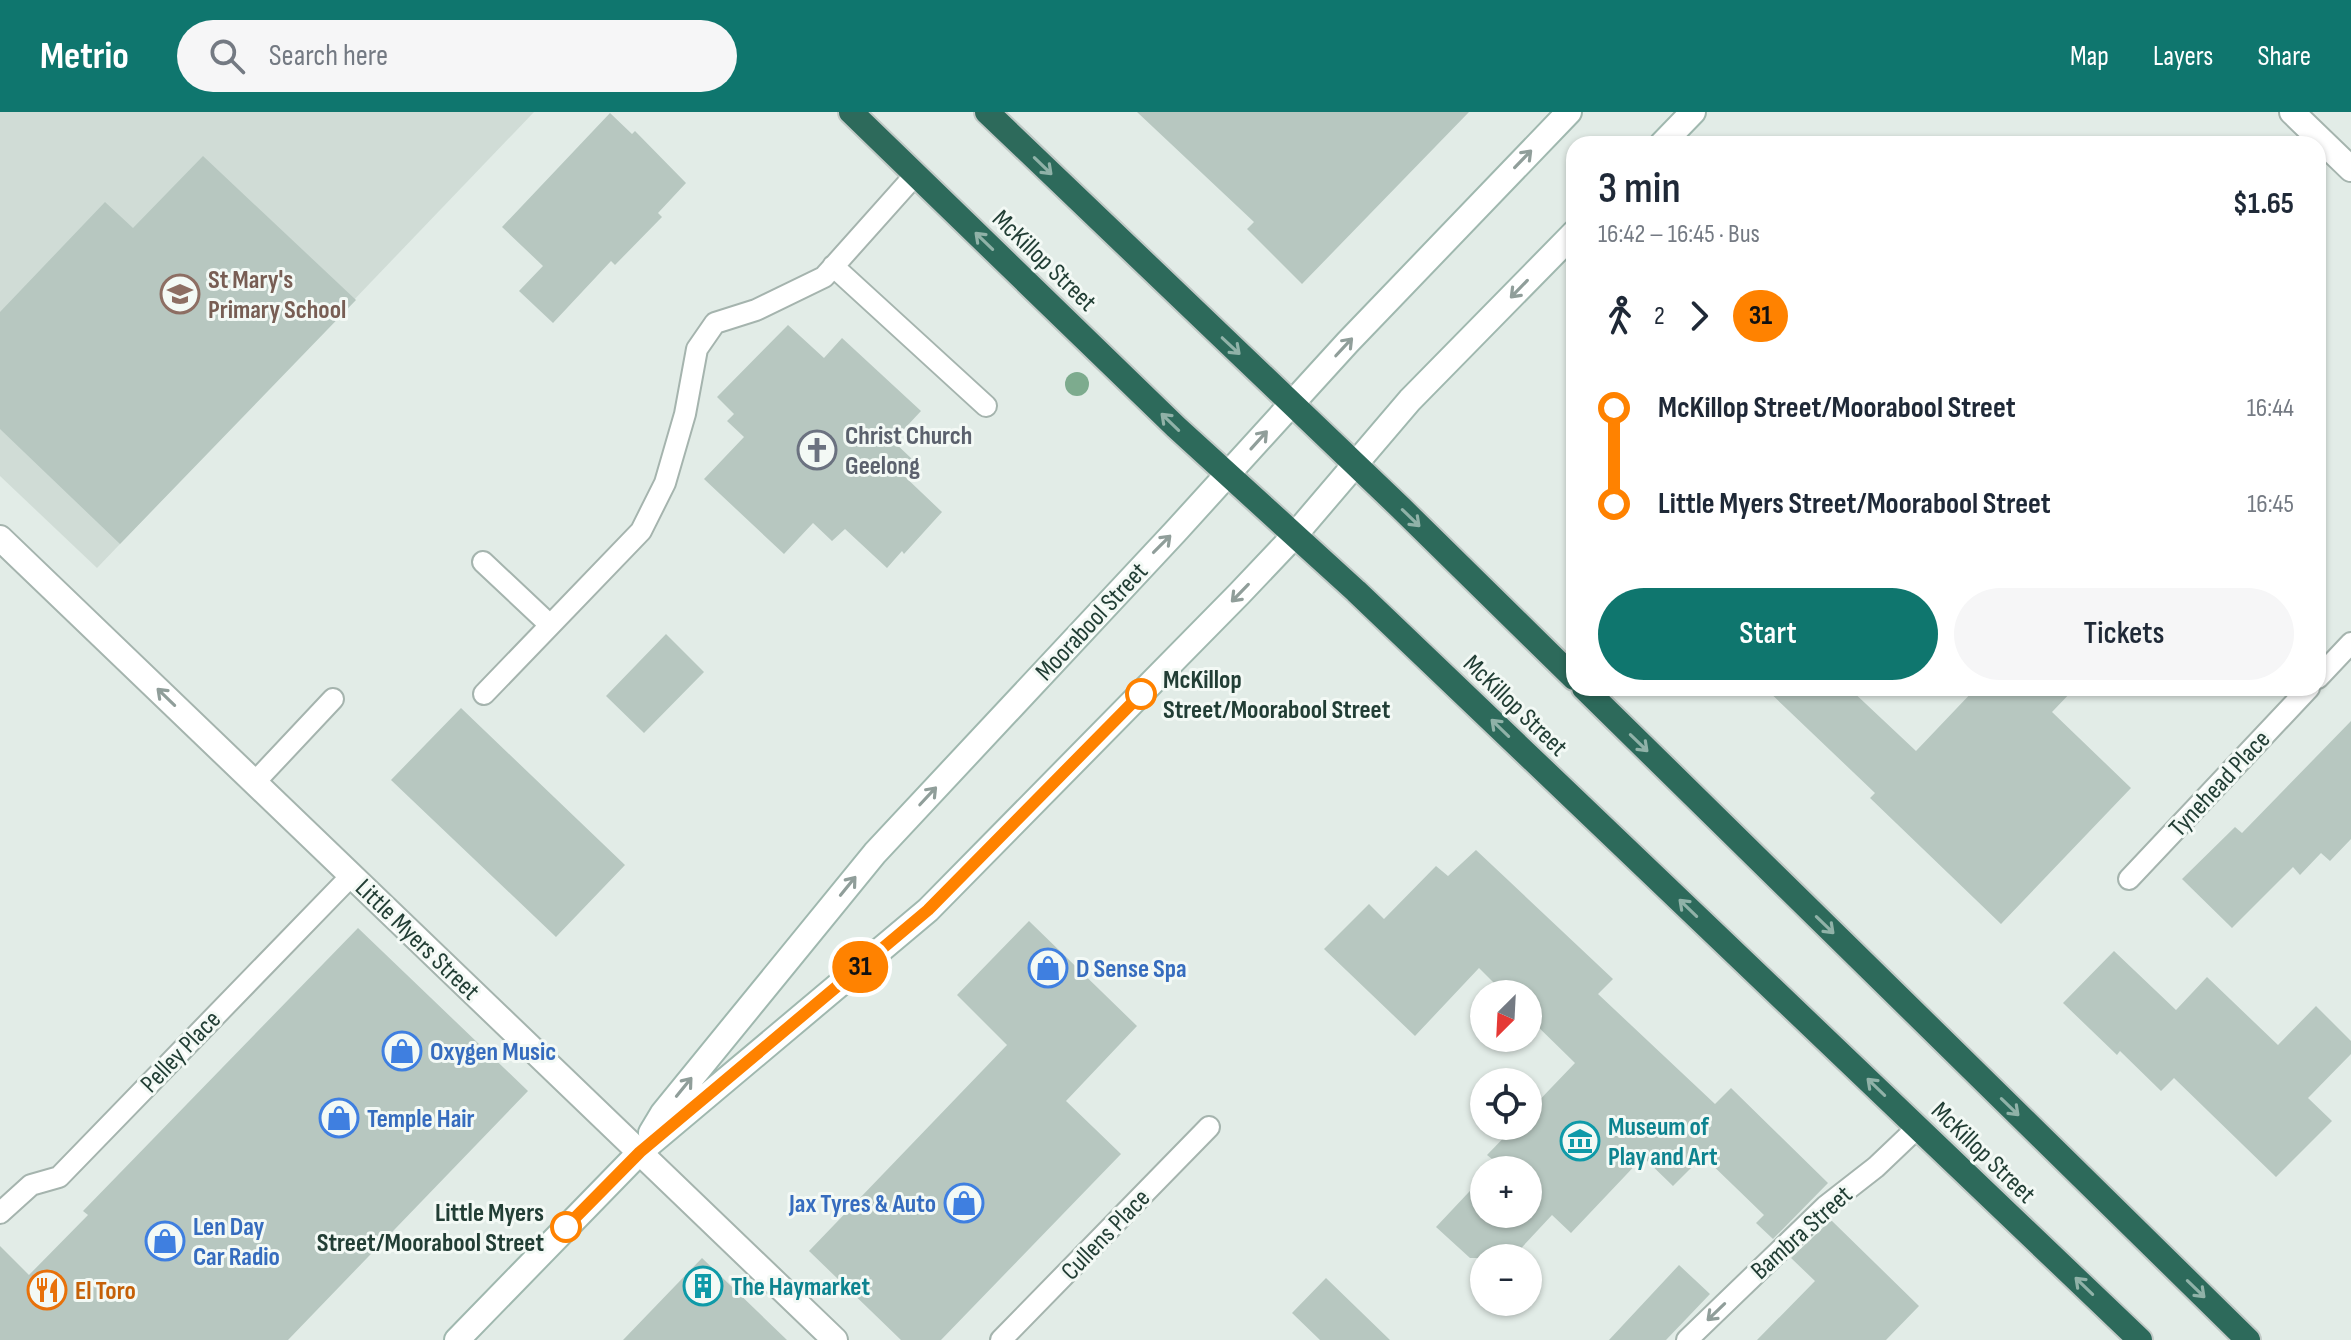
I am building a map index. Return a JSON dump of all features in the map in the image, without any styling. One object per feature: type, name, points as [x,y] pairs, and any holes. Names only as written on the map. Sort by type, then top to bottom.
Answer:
[{"type":"highway","name":"McKillop Street","points":[[851,112],[1227,475],[1348,583],[2140,1340]]},
{"type":"highway","points":[[987,112],[1566,670]]},
{"type":"highway","name":"McKillop Street","points":[[1592,696],[2248,1340]]},
{"type":"street","name":"Moorabool Street","points":[[640,1152],[663,1113],[875,853],[1291,405],[1569,112]]},
{"type":"street","points":[[1670,136],[1693,112]]},
{"type":"street","points":[[2292,112],[2317,136]]},
{"type":"street","points":[[2326,145],[2351,169]]},
{"type":"street","name":"Moorabool Street","points":[[457,1340],[640,1152],[928,910],[1294,536],[1410,400],[1566,241]]},
{"type":"street","name":"Little Myers Street","points":[[0,538],[835,1340]]},
{"type":"lane","points":[[484,694],[641,531],[665,483],[685,414],[697,349],[715,323],[756,310],[824,277],[916,174]]},
{"type":"lane","points":[[833,266],[986,406]]},
{"type":"lane","points":[[483,562],[550,625]]},
{"type":"lane","points":[[2326,670],[2351,643]]},
{"type":"lane","name":"Tynehead Place","points":[[2129,879],[2301,696]]},
{"type":"lane","points":[[255,782],[333,699]]},
{"type":"lane","name":"Pelley Place","points":[[1,1210],[31,1185],[59,1177],[352,875]]},
{"type":"lane","name":"Cullens Place","points":[[1001,1340],[1209,1127]]},
{"type":"lane","name":"Bambra Street","points":[[1687,1340],[1826,1206],[1876,1167],[1918,1127]]},
{"type":"shaded area","name":"St Mary's Primary School","points":[[0,112],[534,112],[97,568],[0,476]]},
{"type":"building","points":[[1137,112],[1469,112],[1302,284],[1247,229],[1254,222]]},
{"type":"building","points":[[610,113],[632,134],[635,131],[686,183],[658,213],[662,217],[615,265],[611,261],[553,323],[519,291],[543,266],[502,227]]},
{"type":"building","points":[[203,156],[356,300],[120,544],[0,429],[0,312],[105,202],[133,228]]},
{"type":"building","name":"Christ Church Geelong","points":[[788,325],[824,358],[842,338],[921,411],[893,441],[912,459],[900,472],[942,512],[887,568],[845,529],[832,541],[813,523],[784,554],[704,479],[744,437],[727,421],[734,414],[717,397]]},
{"type":"building","points":[[666,634],[704,672],[644,733],[606,696]]},
{"type":"building","points":[[1773,696],[1858,696],[1916,751],[1968,696],[2067,696],[2052,712],[2131,788],[2001,924],[1870,798],[1875,793]]},
{"type":"building","points":[[461,708],[625,865],[556,937],[391,780]]},
{"type":"building","points":[[2351,721],[2351,839],[2330,861],[2321,853],[2300,875],[2293,867],[2232,928],[2182,879],[2235,827],[2242,833]]},
{"type":"building","points":[[1476,850],[1613,979],[1598,994],[1715,1104],[1731,1088],[1828,1183],[1773,1239],[1756,1223],[1764,1215],[1703,1156],[1673,1186],[1643,1157],[1571,1233],[1552,1215],[1542,1226],[1542,1156],[1487,1155],[1501,1140],[1542,1140],[1542,1097],[1575,1063],[1542,1031],[1542,980],[1491,980],[1479,968],[1415,1036],[1324,949],[1369,904],[1384,919],[1436,866],[1448,876]]},
{"type":"building","name":"Jax Tyres & Auto","points":[[1029,921],[1137,1026],[1066,1101],[1121,1154],[941,1340],[901,1340],[809,1251],[1007,1045],[957,995]]},
{"type":"building","points":[[358,928],[528,1091],[288,1340],[0,1340],[0,1246],[29,1275],[88,1215],[83,1211]]},
{"type":"building","points":[[2114,951],[2176,1010],[2207,977],[2278,1045],[2316,1006],[2351,1041],[2351,1054],[2308,1098],[2332,1121],[2276,1177],[2174,1078],[2161,1091],[2120,1051],[2117,1055],[2063,1003]]},
{"type":"building","points":[[1470,1191],[1470,1228],[1540,1228],[1525,1244],[1470,1244],[1470,1258],[1436,1227]]},
{"type":"building","points":[[1831,1220],[1919,1306],[1886,1340],[1757,1340],[1815,1281],[1791,1258]]},
{"type":"building","name":"The Haymarket","points":[[702,1258],[787,1340],[623,1340]]},
{"type":"building","points":[[1679,1265],[1710,1294],[1666,1340],[1609,1340]]},
{"type":"building","points":[[1326,1278],[1390,1340],[1320,1340],[1292,1313]]},
{"type":"bus line","name":"31","points":[[566,1227],[640,1152],[928,910],[1141,694]]},
{"type":"place","name":"St Mary's Primary School","points":[[180,294]]},
{"type":"place","name":"Christ Church Geelong","points":[[817,450]]},
{"type":"place","name":"McKillop Street/Moorabool Street","points":[[1141,694]]},
{"type":"place","name":"D Sense Spa","points":[[1048,968]]},
{"type":"place","name":"Oxygen Music","points":[[402,1051]]},
{"type":"place","name":"Temple Hair","points":[[339,1118]]},
{"type":"place","name":"Museum of Play and Art","points":[[1580,1141]]},
{"type":"place","name":"Jax Tyres & Auto","points":[[964,1203]]},
{"type":"place","name":"Little Myers Street/Moorabool Street","points":[[566,1227]]},
{"type":"place","name":"Len Day Car Radio","points":[[165,1241]]},
{"type":"place","name":"The Haymarket","points":[[703,1286]]},
{"type":"place","name":"El Toro","points":[[47,1290]]}]
